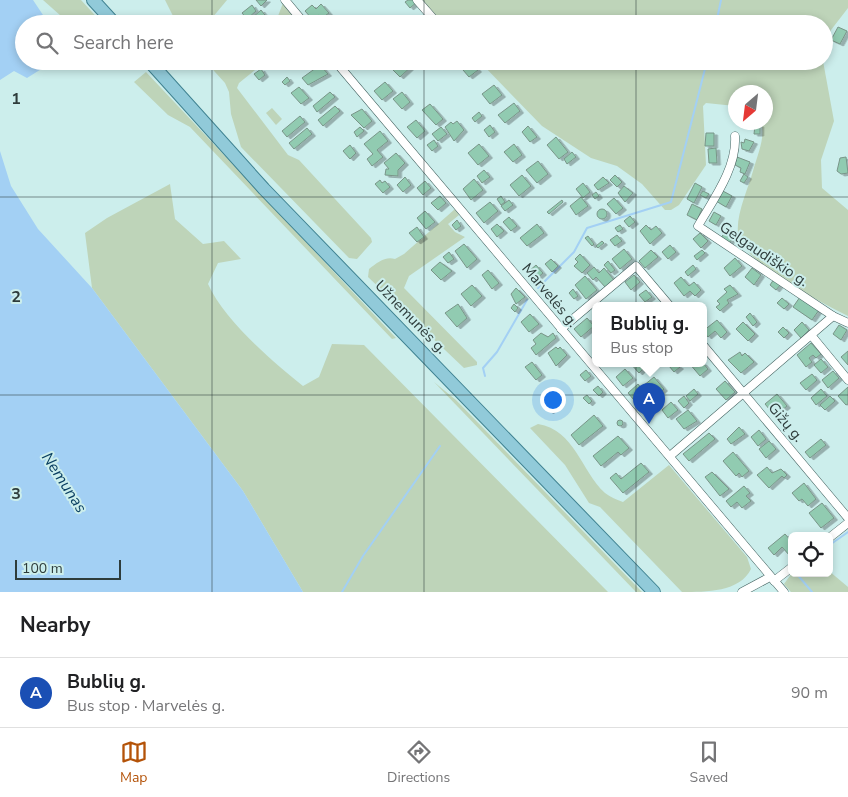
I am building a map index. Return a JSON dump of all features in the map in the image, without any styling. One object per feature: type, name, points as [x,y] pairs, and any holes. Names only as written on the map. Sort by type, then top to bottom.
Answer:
[{"type":"main road","points":[[93,0],[107,15]]},
{"type":"main road","name":"Užnemunės g.","points":[[157,70],[270,195],[654,592]]},
{"type":"street","points":[[286,0],[298,15]]},
{"type":"street","points":[[418,0],[430,15]]},
{"type":"street","name":"Marvelės g.","points":[[343,70],[592,365]]},
{"type":"street","name":"Gelgaudiškio g.","points":[[735,136],[735,144],[726,176],[698,226],[833,316],[848,323]]},
{"type":"street","points":[[593,302],[636,266],[666,302]]},
{"type":"street","points":[[561,329],[592,303]]},
{"type":"street","points":[[670,456],[833,316]]},
{"type":"street","points":[[811,335],[848,380]]},
{"type":"street","name":"Gižų g.","points":[[707,350],[848,518]]},
{"type":"street","name":"Marvelės g.","points":[[594,367],[784,592]]},
{"type":"street","points":[[833,535],[848,523]]},
{"type":"street","points":[[742,592],[772,579],[788,569]]},
{"type":"green space","points":[[43,0],[81,0],[95,15],[60,15]]},
{"type":"green space","points":[[165,0],[227,0],[214,15],[172,15]]},
{"type":"green space","points":[[421,0],[848,0],[848,8],[833,27],[833,15],[435,15]]},
{"type":"green space","points":[[283,3],[292,15],[278,15]]},
{"type":"green space","points":[[213,70],[255,70],[239,83],[237,88],[288,155],[299,160],[371,238],[372,242],[357,259],[349,258],[241,147],[231,114],[229,92],[225,83]]},
{"type":"green space","points":[[488,70],[825,70],[834,121],[821,160],[822,188],[848,210],[848,316],[803,292],[767,269],[742,244],[738,233],[739,218],[759,153],[762,130],[773,130],[773,85],[728,85],[728,105],[706,103],[703,106],[706,165],[679,205],[671,210],[665,210],[642,184],[617,166],[591,158],[542,126]]},
{"type":"green space","points":[[146,72],[396,338],[392,339],[190,127],[168,115],[134,82]]},
{"type":"green space","points":[[272,108],[282,119],[276,125],[266,113]]},
{"type":"green space","points":[[170,184],[175,219],[203,244],[224,241],[241,259],[218,263],[208,284],[225,312],[277,365],[303,386],[319,377],[332,344],[364,345],[608,592],[303,592],[243,491],[92,288],[85,233],[107,218]]},
{"type":"green space","points":[[455,209],[459,215],[448,224],[455,232],[465,237],[409,276],[404,288],[477,362],[477,365],[464,368],[368,277],[369,269],[388,258],[395,259],[404,254]]},
{"type":"green space","points":[[434,382],[456,400],[642,592],[636,592]]},
{"type":"green space","points":[[538,424],[551,428],[561,434],[605,493],[623,502],[669,465],[747,557],[751,569],[746,577],[731,586],[721,589],[682,592],[600,507],[589,503],[565,465],[530,428]]},
{"type":"green space","points":[[833,574],[848,587],[848,592],[791,592],[784,584],[789,577],[833,577]]},
{"type":"water","points":[[0,0],[33,0],[43,15],[15,15],[15,70],[40,70],[27,78],[14,71],[0,80]]},
{"type":"water","name":"Nemunas","points":[[0,151],[11,186],[38,229],[92,288],[243,491],[303,592],[0,592]]},
{"type":"building","points":[[256,0],[267,0],[261,6]]},
{"type":"building","points":[[415,0],[417,2],[410,8],[405,2]]},
{"type":"building","points":[[321,4],[329,13],[326,15],[309,15],[305,11],[312,5],[316,9]]},
{"type":"building","points":[[252,5],[256,11],[252,15],[244,15],[242,13]]},
{"type":"building","points":[[261,10],[265,15],[255,15]]},
{"type":"building","points":[[838,27],[847,31],[840,44],[833,41],[833,36]]},
{"type":"building","points":[[262,70],[265,75],[259,80],[254,74]]},
{"type":"building","points":[[313,70],[324,70],[328,74],[308,85],[302,78]]},
{"type":"building","points":[[393,70],[408,70],[400,77]]},
{"type":"building","points":[[463,70],[478,70],[469,77]]},
{"type":"building","points":[[287,77],[290,81],[285,85],[282,82]]},
{"type":"building","points":[[385,82],[393,91],[382,100],[374,91]]},
{"type":"building","points":[[494,85],[502,95],[490,104],[482,94]]},
{"type":"building","points":[[299,87],[309,98],[301,104],[291,93]]},
{"type":"building","points":[[330,92],[335,97],[317,112],[313,106]]},
{"type":"building","points":[[402,92],[410,102],[402,109],[393,99]]},
{"type":"building","points":[[514,103],[520,111],[505,123],[498,115]]},
{"type":"building","points":[[430,104],[443,119],[436,125],[422,110]]},
{"type":"building","points":[[335,106],[340,111],[323,126],[318,120]]},
{"type":"building","points":[[362,109],[372,121],[364,128],[351,115]]},
{"type":"building","points":[[479,112],[482,116],[475,122],[472,118]]},
{"type":"building","points":[[300,116],[305,122],[287,137],[282,131]]},
{"type":"building","points":[[416,120],[425,131],[417,138],[407,127]]},
{"type":"building","points":[[457,121],[464,130],[454,141],[445,127],[451,122],[453,124]]},
{"type":"building","points":[[490,125],[495,132],[489,137],[484,130]]},
{"type":"building","points":[[528,126],[537,137],[530,142],[522,132]]},
{"type":"building","points":[[360,127],[364,131],[357,137],[354,132]]},
{"type":"building","points":[[441,127],[447,134],[438,141],[432,134]]},
{"type":"building","points":[[307,128],[312,134],[294,149],[289,143]]},
{"type":"building","points":[[754,130],[760,130],[760,134],[754,134]]},
{"type":"building","points":[[380,131],[388,141],[377,150],[383,157],[372,166],[367,159],[373,154],[364,144]]},
{"type":"building","points":[[706,133],[714,133],[714,146],[705,146]]},
{"type":"building","points":[[556,137],[568,152],[559,159],[547,145]]},
{"type":"building","points":[[745,139],[754,142],[749,151],[742,149],[741,142],[744,143]]},
{"type":"building","points":[[434,140],[438,146],[432,151],[427,145]]},
{"type":"building","points":[[479,144],[489,156],[478,165],[468,153]]},
{"type":"building","points":[[514,144],[522,155],[513,162],[504,152]]},
{"type":"building","points":[[350,145],[356,153],[350,159],[343,151]]},
{"type":"building","points":[[716,148],[717,163],[709,163],[708,149]]},
{"type":"building","points":[[572,152],[576,157],[567,164],[564,159]]},
{"type":"building","points":[[396,153],[405,163],[398,170],[398,176],[385,175],[386,169],[389,169],[384,163]]},
{"type":"building","points":[[737,157],[750,162],[745,174],[740,172],[741,168],[735,165]]},
{"type":"building","points":[[846,157],[848,173],[841,174],[837,171],[840,158]]},
{"type":"building","points":[[538,161],[548,174],[537,183],[526,170]]},
{"type":"building","points":[[484,170],[490,177],[482,183],[477,176]]},
{"type":"building","points":[[744,174],[748,177],[744,183],[740,181]]},
{"type":"building","points":[[522,175],[531,186],[519,196],[510,185]]},
{"type":"building","points":[[615,175],[622,182],[617,187],[610,180]]},
{"type":"building","points":[[405,177],[411,185],[403,192],[397,185]]},
{"type":"building","points":[[603,177],[609,183],[598,190],[594,185]]},
{"type":"building","points":[[474,179],[483,190],[471,200],[463,189]]},
{"type":"building","points":[[380,180],[382,183],[385,181],[390,187],[383,193],[375,184]]},
{"type":"building","points":[[425,181],[431,188],[423,195],[417,188]]},
{"type":"building","points":[[583,183],[590,192],[583,198],[576,189]]},
{"type":"building","points":[[695,183],[702,187],[694,203],[687,199]]},
{"type":"building","points":[[624,186],[633,193],[625,202],[618,193]]},
{"type":"building","points":[[721,190],[732,196],[726,207],[716,201]]},
{"type":"building","points":[[703,191],[709,194],[706,198],[700,195]]},
{"type":"building","points":[[596,192],[599,196],[595,199],[592,195]]},
{"type":"building","points":[[440,196],[446,203],[438,210],[431,203]]},
{"type":"building","points":[[501,196],[505,202],[501,205],[497,199]]},
{"type":"building","points":[[581,197],[588,206],[576,215],[570,206]]},
{"type":"building","points":[[614,198],[623,208],[616,214],[607,204]]},
{"type":"building","points":[[509,200],[513,205],[505,211],[501,206]]},
{"type":"building","points":[[562,200],[563,202],[549,214],[547,212]]},
{"type":"building","points":[[490,202],[498,211],[484,223],[476,213]]},
{"type":"building","points":[[692,204],[702,209],[697,220],[687,215]]},
{"type":"building","points":[[600,209],[604,209],[607,214],[606,218],[600,219],[597,216],[597,212]]},
{"type":"building","points":[[425,211],[435,222],[426,229],[417,218]]},
{"type":"building","points":[[714,212],[721,216],[716,225],[709,221]]},
{"type":"building","points":[[630,216],[635,222],[629,227],[624,221]]},
{"type":"building","points":[[509,217],[517,226],[511,231],[503,222]]},
{"type":"building","points":[[457,220],[461,226],[456,230],[452,225]]},
{"type":"building","points":[[497,224],[504,231],[497,237],[491,229]]},
{"type":"building","points":[[537,224],[544,233],[527,246],[520,238]]},
{"type":"building","points":[[620,225],[623,229],[618,232],[615,228]]},
{"type":"building","points":[[646,225],[651,230],[656,226],[662,233],[650,244],[640,231]]},
{"type":"building","points":[[417,227],[424,237],[417,242],[409,233]]},
{"type":"building","points":[[725,232],[734,237],[729,243],[721,238]]},
{"type":"building","points":[[700,233],[708,241],[701,248],[693,239]]},
{"type":"building","points":[[617,235],[622,241],[615,246],[610,240]]},
{"type":"building","points":[[588,236],[594,244],[592,246],[585,238]]},
{"type":"building","points":[[602,241],[604,243],[598,248],[596,246]]},
{"type":"building","points":[[464,244],[477,259],[467,268],[455,251]]},
{"type":"building","points":[[670,245],[676,252],[668,259],[662,252]]},
{"type":"building","points":[[624,249],[632,259],[620,269],[612,259]]},
{"type":"building","points":[[651,250],[658,257],[645,268],[639,261]]},
{"type":"building","points":[[702,250],[705,253],[697,260],[694,256]]},
{"type":"building","points":[[449,252],[454,259],[448,263],[443,257]]},
{"type":"building","points":[[580,254],[590,265],[582,273],[574,266],[578,262],[575,259]]},
{"type":"building","points":[[735,258],[742,266],[730,276],[724,268]]},
{"type":"building","points":[[551,259],[558,266],[552,272],[545,264]]},
{"type":"building","points":[[608,261],[615,270],[611,273],[604,265]]},
{"type":"building","points":[[440,262],[452,271],[441,280],[431,270]]},
{"type":"building","points":[[536,265],[543,273],[535,280],[528,272]]},
{"type":"building","points":[[693,265],[696,269],[688,276],[685,272]]},
{"type":"building","points":[[594,267],[599,273],[604,268],[614,280],[606,288],[596,277],[593,280],[587,273]]},
{"type":"building","points":[[752,268],[761,275],[754,285],[745,277]]},
{"type":"building","points":[[488,270],[499,283],[492,289],[482,275]]},
{"type":"building","points":[[634,275],[640,282],[631,290],[625,282]]},
{"type":"building","points":[[585,276],[597,290],[586,299],[575,285]]},
{"type":"building","points":[[681,277],[689,286],[694,282],[701,290],[695,296],[690,291],[684,296],[674,283]]},
{"type":"building","points":[[774,279],[781,284],[776,290],[770,285]]},
{"type":"building","points":[[472,285],[482,296],[471,306],[461,294]]},
{"type":"building","points":[[730,285],[738,294],[727,300],[729,303],[720,311],[716,307],[720,304],[717,301],[727,292],[724,289]]},
{"type":"building","points":[[516,288],[525,297],[516,304],[511,294]]},
{"type":"building","points":[[573,289],[578,296],[574,299],[569,293]]},
{"type":"building","points":[[646,290],[652,297],[645,302],[639,295]]},
{"type":"building","points":[[800,297],[819,310],[812,320],[793,307]]},
{"type":"building","points":[[782,298],[789,304],[784,309],[777,303]]},
{"type":"building","points":[[458,304],[467,318],[457,327],[445,313]]},
{"type":"building","points":[[514,304],[518,308],[515,312],[511,308]]},
{"type":"building","points":[[750,313],[757,322],[753,326],[746,317]]},
{"type":"building","points":[[530,314],[539,324],[529,332],[521,322]]},
{"type":"building","points":[[587,318],[592,324],[592,328],[581,337],[574,329]]},
{"type":"building","points":[[717,320],[727,332],[721,338],[715,331],[708,337],[707,328]]},
{"type":"building","points":[[743,322],[755,334],[748,341],[736,329]]},
{"type":"building","points":[[802,322],[809,330],[801,338],[794,330]]},
{"type":"building","points":[[839,325],[847,330],[841,340],[833,334]]},
{"type":"building","points":[[783,327],[789,333],[784,338],[778,332]]},
{"type":"building","points":[[541,333],[548,337],[553,333],[556,338],[536,355],[531,348],[536,344],[533,340]]},
{"type":"building","points":[[811,343],[821,354],[816,358],[813,355],[809,358],[812,362],[806,367],[797,355]]},
{"type":"building","points":[[556,347],[558,349],[560,347],[567,355],[556,366],[548,353]]},
{"type":"building","points":[[848,351],[848,365],[841,357]]},
{"type":"building","points":[[740,352],[742,356],[745,353],[754,362],[741,373],[728,360]]},
{"type":"building","points":[[821,359],[828,367],[821,373],[814,365]]},
{"type":"building","points":[[532,362],[542,375],[536,380],[525,367]]},
{"type":"building","points":[[634,367],[641,367],[643,369],[639,373]]},
{"type":"building","points":[[670,367],[680,367],[674,372]]},
{"type":"building","points":[[692,367],[706,367],[708,369],[700,376]]},
{"type":"building","points":[[625,369],[633,378],[623,386],[616,377]]},
{"type":"building","points":[[586,370],[591,376],[585,381],[580,375]]},
{"type":"building","points":[[833,371],[839,378],[828,388],[822,380]]},
{"type":"building","points":[[812,374],[817,380],[806,390],[800,383]]},
{"type":"building","points":[[654,377],[664,389],[653,399],[643,386]]},
{"type":"building","points":[[725,381],[735,392],[726,400],[716,389]]},
{"type":"building","points":[[638,384],[644,392],[634,400],[628,393]]},
{"type":"building","points":[[598,386],[603,392],[599,396],[593,390]]},
{"type":"building","points":[[848,387],[848,404],[846,405],[838,396]]},
{"type":"building","points":[[694,389],[698,394],[690,401],[686,396]]},
{"type":"building","points":[[821,389],[827,396],[816,405],[811,398]]},
{"type":"building","points":[[777,394],[787,406],[775,416],[765,404]]},
{"type":"building","points":[[587,395],[592,401],[589,404],[583,398]]},
{"type":"building","points":[[684,396],[689,403],[684,408],[678,401]]},
{"type":"building","points":[[830,396],[835,401],[825,410],[820,405]]},
{"type":"building","points":[[552,397],[558,404],[550,412],[543,405]]},
{"type":"building","points":[[671,402],[678,410],[668,418],[662,410]]},
{"type":"building","points":[[688,410],[697,421],[684,429],[676,419]]},
{"type":"building","points":[[594,415],[603,426],[579,445],[571,435]]},
{"type":"building","points":[[620,420],[623,423],[620,426],[617,423]]},
{"type":"building","points":[[739,427],[745,434],[731,444],[727,439]]},
{"type":"building","points":[[759,430],[766,439],[758,446],[751,437]]},
{"type":"building","points":[[709,433],[715,439],[689,461],[683,454]]},
{"type":"building","points":[[618,436],[629,448],[621,455],[618,452],[601,466],[593,456]]},
{"type":"building","points":[[821,439],[826,445],[810,458],[805,452]]},
{"type":"building","points":[[769,441],[776,449],[766,458],[759,449]]},
{"type":"building","points":[[733,452],[749,471],[742,477],[739,473],[736,476],[723,461]]},
{"type":"building","points":[[641,463],[649,472],[623,493],[610,478],[616,473],[621,479]]},
{"type":"building","points":[[767,467],[772,473],[781,469],[787,475],[784,478],[782,476],[769,488],[757,475]]},
{"type":"building","points":[[712,472],[729,489],[720,496],[705,477]]},
{"type":"building","points":[[804,483],[816,499],[808,506],[802,499],[799,501],[792,493]]},
{"type":"building","points":[[744,486],[750,493],[746,496],[751,501],[742,508],[737,502],[731,507],[726,501]]},
{"type":"building","points":[[822,503],[834,518],[821,528],[809,513]]},
{"type":"building","points":[[785,534],[788,537],[788,554],[782,547],[774,555],[768,548]]},
{"type":"waterway","points":[[718,15],[721,0]]},
{"type":"waterway","points":[[538,288],[574,252],[587,228],[671,202],[705,70]]},
{"type":"waterway","points":[[485,376],[483,368],[497,352],[527,300]]},
{"type":"waterway","points":[[342,592],[363,556],[440,446]]},
{"type":"waterway","points":[[833,543],[848,532]]},
{"type":"waterway","points":[[799,577],[812,592]]},
{"type":"place","name":"Bublių g.","points":[[649,424]]}]
